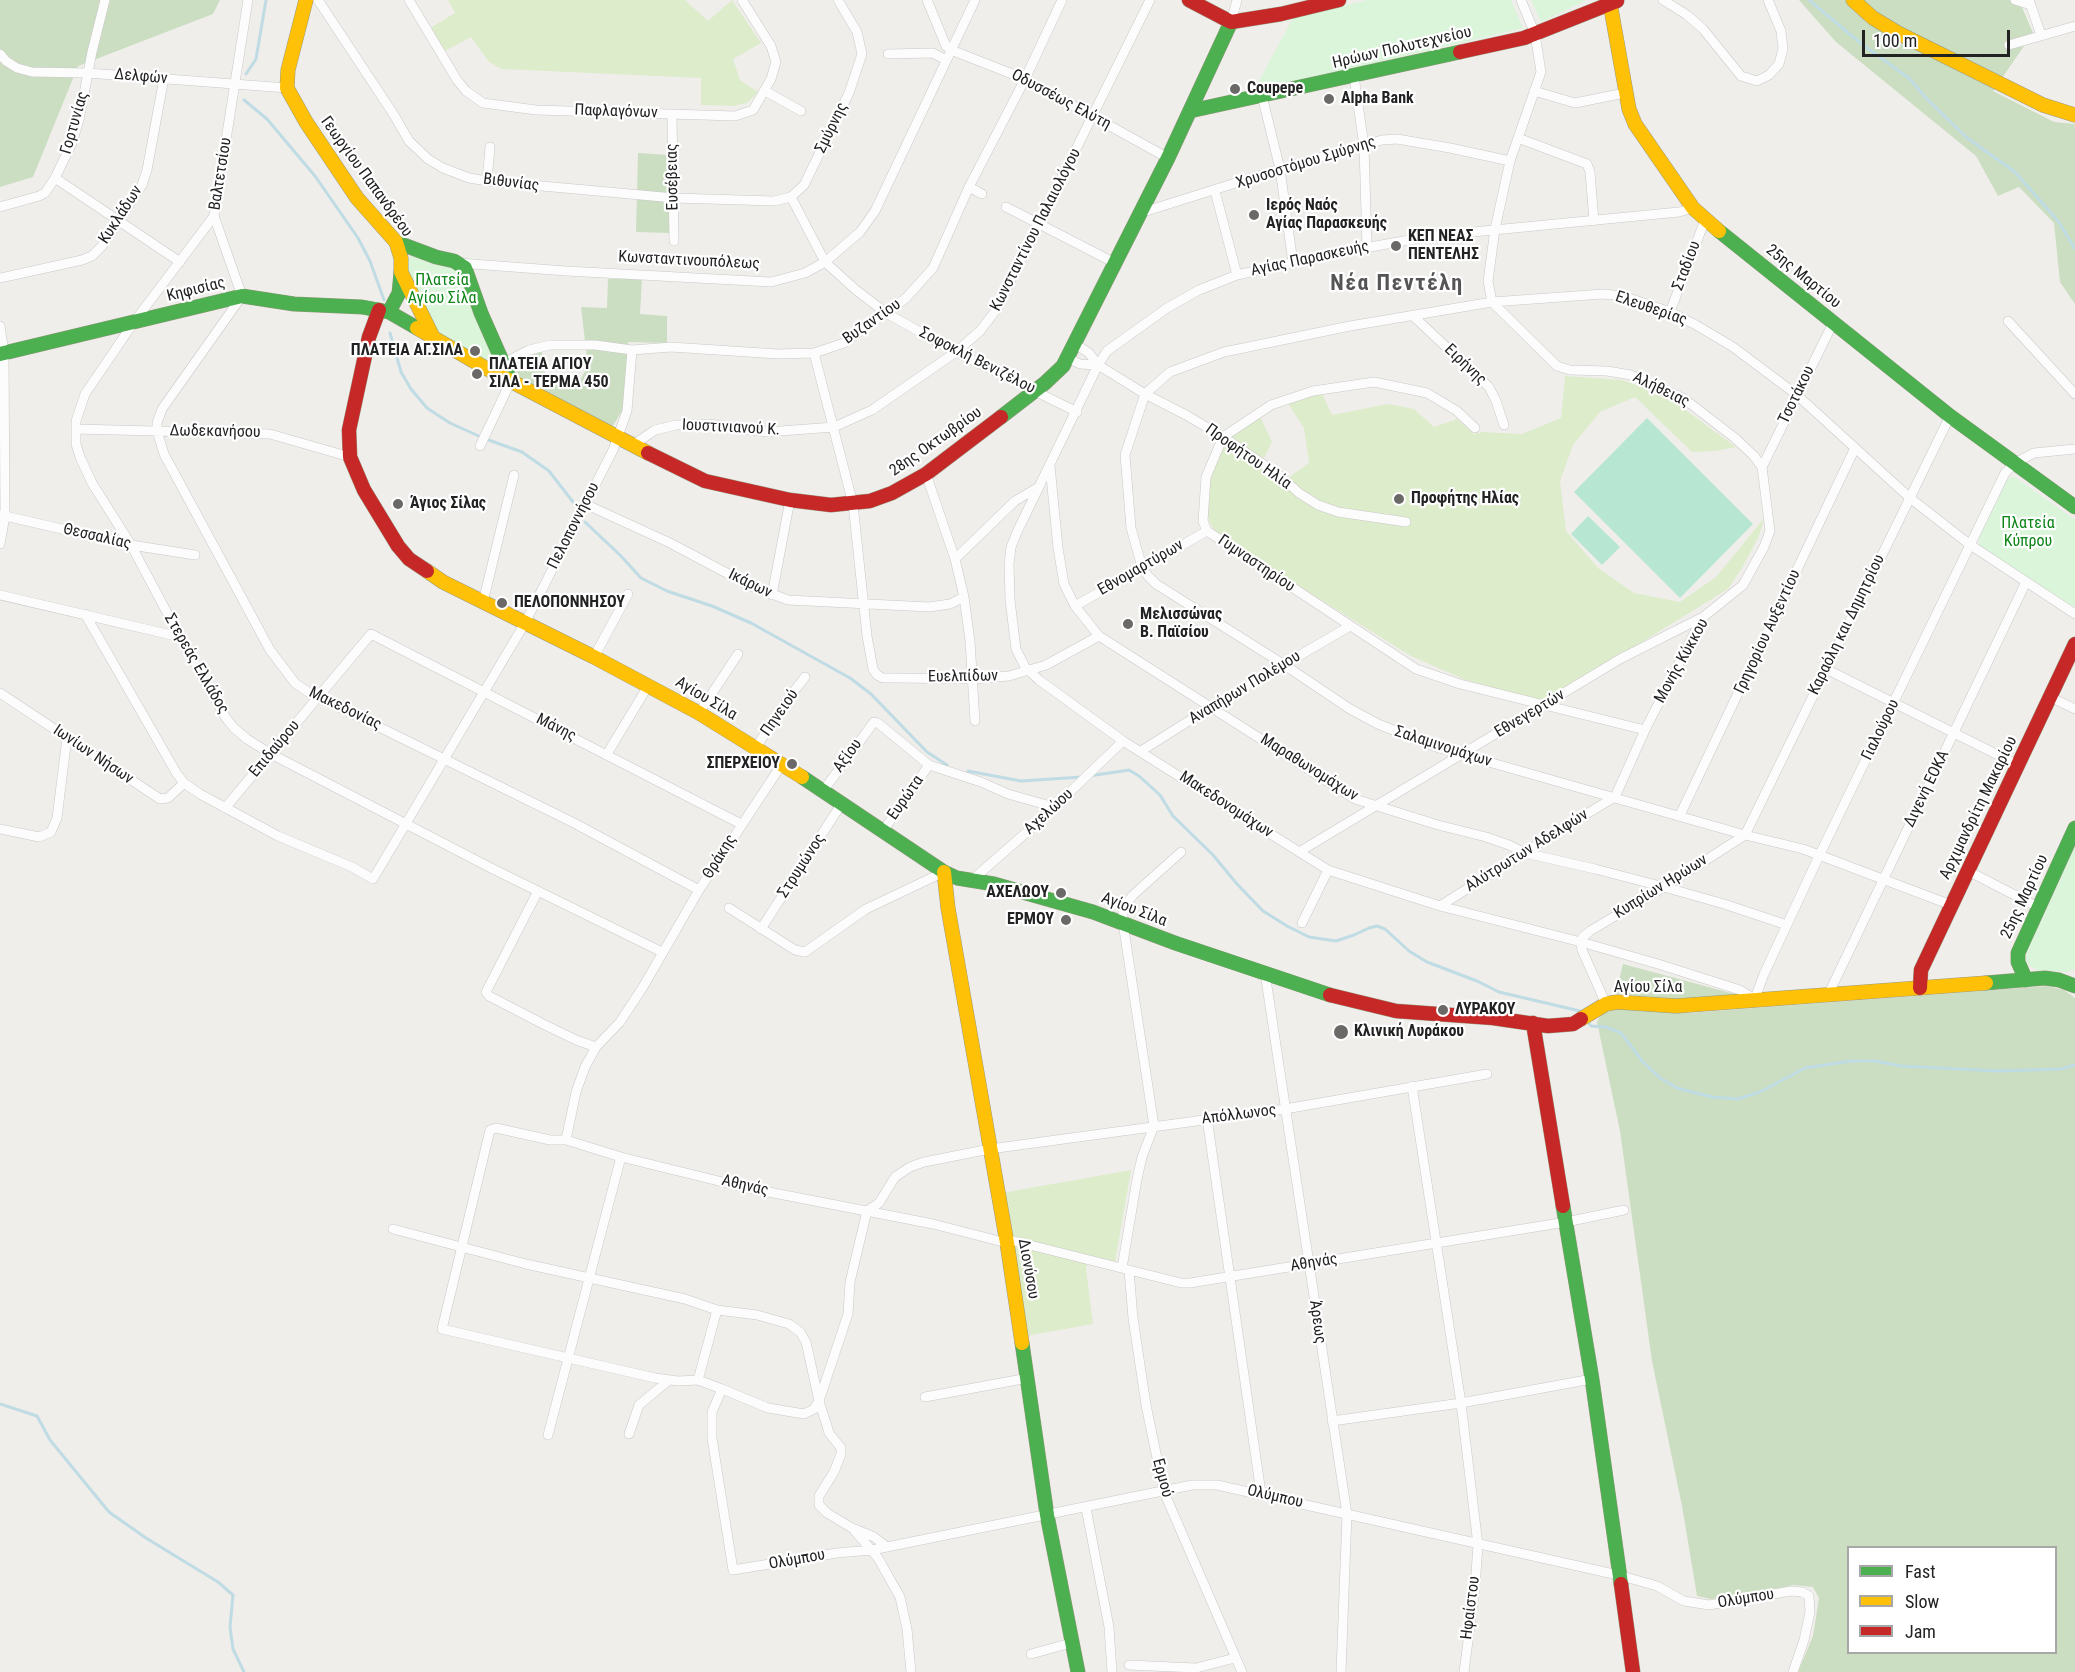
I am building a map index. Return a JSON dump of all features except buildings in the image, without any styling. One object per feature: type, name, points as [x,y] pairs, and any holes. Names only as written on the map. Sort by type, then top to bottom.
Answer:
[{"type":"street","name":"Γορτυνίας","points":[[0,207],[45,193],[56,178],[72,143],[105,0]]},
{"type":"street","name":"Βαλτετσίου","points":[[242,296],[214,216],[248,0]]},
{"type":"street","points":[[287,88],[288,70],[306,0]]},
{"type":"street","name":"Βιθυνίας","points":[[318,0],[409,141],[428,159],[443,168],[469,178],[487,181],[675,198],[774,201],[791,197]]},
{"type":"street","name":"Παφλαγόνων","points":[[409,0],[457,80],[466,91],[483,103],[536,110],[735,116],[753,110],[765,91],[776,62],[771,46],[742,0]]},
{"type":"street","name":"Σμύρνης","points":[[791,197],[804,185],[849,93],[862,54],[856,32],[838,0]]},
{"type":"street","points":[[927,0],[946,46],[951,50]]},
{"type":"street","name":"Κωνσταντινουπόλεως","points":[[396,242],[459,263],[771,282],[805,273],[825,262],[860,232],[875,211],[975,0]]},
{"type":"street","name":"Βυζαντίου","points":[[504,363],[529,350],[550,345],[595,345],[632,350],[672,347],[778,354],[814,353],[844,343],[906,298],[933,268],[969,187],[1025,79],[1062,0]]},
{"type":"street","name":"Κωνσταντίνου Παλαιολόγου","points":[[834,427],[872,410],[956,352],[988,324],[1150,0]]},
{"type":"street","points":[[1189,0],[1230,22],[1281,14],[1339,0]]},
{"type":"street","points":[[1230,22],[1237,0]]},
{"type":"street","points":[[1492,302],[1488,281],[1495,229],[1510,161],[1541,72],[1535,34],[1521,0]]},
{"type":"street","points":[[1663,0],[1703,28],[1741,76],[1757,81],[1769,75],[1779,64],[1783,49],[1781,31],[1768,0]]},
{"type":"street","points":[[1853,0],[1873,18],[1898,33],[2043,105],[2075,115]]},
{"type":"street","points":[[2015,0],[2030,3],[2041,36]]},
{"type":"street","name":"Ηρώων Πολυτεχνείου","points":[[1190,111],[1535,34],[1611,1]]},
{"type":"street","name":"25ης Μαρτίου","points":[[1611,1],[1625,93],[1635,124],[1693,208],[1950,416],[2075,507]]},
{"type":"street","name":"28ης Οκτωβρίου","points":[[432,335],[482,366],[705,481],[790,500],[831,505],[853,504],[885,496],[926,474],[1059,371],[1068,358],[1168,158],[1230,22]]},
{"type":"street","points":[[2009,45],[2075,26]]},
{"type":"street","name":"Οδυσσέως Ελύτη","points":[[951,50],[1025,79],[1168,158]]},
{"type":"street","points":[[888,54],[933,53],[946,60]]},
{"type":"street","name":"Δελφών","points":[[0,54],[17,68],[32,72],[88,73],[287,88]]},
{"type":"street","points":[[1354,76],[1364,146],[1367,247]]},
{"type":"street","name":"Κυκλάδων","points":[[0,278],[82,260],[92,256],[102,246],[142,185],[147,170],[164,78]]},
{"type":"street","points":[[1203,84],[1207,94],[1217,105]]},
{"type":"street","name":"Γεωργίου Παπανδρέου","points":[[287,88],[306,122],[357,198],[396,242],[400,258],[399,293],[384,311],[369,337],[349,430],[350,458]]},
{"type":"street","points":[[765,91],[801,111]]},
{"type":"street","points":[[1534,91],[1575,103],[1625,93]]},
{"type":"street","points":[[1262,96],[1280,169],[1293,263]]},
{"type":"street","name":"Ευσέβειας","points":[[672,114],[674,241]]},
{"type":"street","points":[[1518,138],[1587,164],[1590,172],[1594,220]]},
{"type":"street","name":"Χρυσοστόμου Σμύρνης","points":[[1140,213],[1280,169],[1397,139],[1510,161]]},
{"type":"street","points":[[487,181],[490,147]]},
{"type":"street","points":[[56,178],[180,262]]},
{"type":"street","points":[[969,187],[982,194]]},
{"type":"street","points":[[1215,191],[1237,275]]},
{"type":"street","name":"Σοφοκλή Βενιζέλου","points":[[791,197],[825,262],[886,313],[956,352],[1077,412]]},
{"type":"street","points":[[1006,207],[1115,263]]},
{"type":"street","name":"Αγίας Παρασκευής","points":[[1098,364],[1107,351],[1167,308],[1199,290],[1237,275],[1367,247],[1432,236],[1678,212],[1693,208]]},
{"type":"street","name":"Στερεάς Ελλάδος","points":[[214,216],[134,322],[85,394],[78,412],[76,444],[85,469],[131,545],[180,637],[230,723],[247,739],[271,754],[662,952]]},
{"type":"street","name":"Σταδίου","points":[[1670,312],[1705,220]]},
{"type":"street","points":[[459,263],[465,268],[481,314],[511,381],[480,446]]},
{"type":"street","name":"Γεωργίου Παπανδρέου","points":[[401,272],[432,335]]},
{"type":"street","name":"Ελευθερίας","points":[[1145,394],[1170,372],[1224,352],[1350,326],[1492,302],[1603,294],[1623,296],[1670,312],[1733,347],[1797,395],[1910,498],[1969,544],[2075,614]]},
{"type":"street","points":[[157,431],[162,409],[242,296]]},
{"type":"street","name":"Κηφισίας","points":[[2,353],[242,296],[294,304],[352,306],[384,311],[432,335]]},
{"type":"street","name":"Αλήθειας","points":[[1492,302],[1557,366],[1570,370],[1607,371],[1631,375],[1683,398],[1734,438],[1754,456],[1762,467]]},
{"type":"street","name":"Ειρήνης","points":[[1412,315],[1489,387],[1504,425]]},
{"type":"street","points":[[2008,321],[2075,394]]},
{"type":"street","name":"Τσοτάκου","points":[[1762,467],[1833,323]]},
{"type":"street","points":[[0,326],[3,515],[0,544]]},
{"type":"street","name":"Προφήτου Ηλία","points":[[1075,344],[1089,353],[1098,364],[1145,394],[1223,437],[1280,475],[1299,493],[1318,505],[1338,512],[1406,522]]},
{"type":"street","name":"Πελοποννήσου","points":[[225,808],[278,836],[352,867],[373,879],[525,623],[585,504],[618,436],[627,411],[632,350]]},
{"type":"street","points":[[814,353],[853,504],[862,603]]},
{"type":"street","name":"Προφήτου Ηλία","points":[[1068,358],[1080,364],[1098,364]]},
{"type":"street","name":"Μακεδονομάχων","points":[[1098,364],[1077,412],[1037,488],[1011,547],[1010,600],[1016,649],[1019,658],[1030,672],[1123,741],[1328,870],[1440,906],[1581,942],[1740,990],[1754,1001]]},
{"type":"street","points":[[1223,437],[1271,405],[1294,396],[1346,385],[1374,382],[1427,393],[1443,401],[1475,428]]},
{"type":"street","name":"Σαλαμινομάχων","points":[[1145,394],[1125,455],[1131,528],[1142,567],[1156,584],[1350,709],[1409,738],[1745,835],[1803,849],[1951,905]]},
{"type":"street","name":"Καραόλη και Δημητρίου","points":[[1745,835],[1950,416]]},
{"type":"street","name":"Ιουστινιανού Κ.","points":[[633,445],[656,430],[676,424],[708,424],[767,432],[834,427]]},
{"type":"street","name":"Δωδεκανήσου","points":[[76,429],[270,434],[350,458]]},
{"type":"street","name":"Μακεδονίας","points":[[157,431],[164,454],[270,650],[295,683],[308,692],[574,823],[699,890]]},
{"type":"street","name":"Γυμναστηρίου","points":[[1223,437],[1206,477],[1203,521],[1207,531],[1404,662],[1460,684],[1645,730]]},
{"type":"street","name":"Γρηγορίου Αυξεντίου","points":[[1680,815],[1855,448]]},
{"type":"street","points":[[2015,463],[2034,453],[2075,449]]},
{"type":"street","name":"Αγίου Σίλα","points":[[350,458],[364,490],[398,546],[409,559],[435,577],[699,713],[782,764],[944,872],[957,878],[1046,897],[1345,1000],[1396,1011],[1493,1018],[1557,1027],[1585,1018],[1606,1004],[1617,1002],[1676,1006],[2045,978],[2074,983]]},
{"type":"street","name":"Μαραθωνομάχων","points":[[1050,463],[1060,566],[1069,596],[1099,636],[1355,799],[1376,807],[1486,837],[1525,853],[1664,887],[1787,925]]},
{"type":"street","name":"Γιαλούρου","points":[[1754,1001],[1764,974],[1819,856],[1969,544],[2005,473],[2015,463]]},
{"type":"street","name":"Μονής Κύκκου","points":[[1615,797],[1645,730],[1702,618],[1743,585],[1768,540],[1770,531],[1762,467]]},
{"type":"street","points":[[926,474],[955,559],[964,597],[975,721]]},
{"type":"street","points":[[483,602],[514,475]]},
{"type":"street","points":[[955,559],[1015,501],[1037,488]]},
{"type":"street","points":[[772,595],[790,500]]},
{"type":"street","name":"Ικάρων","points":[[585,504],[670,543],[772,595],[788,600],[929,607],[950,604],[964,597]]},
{"type":"street","name":"Θεσσαλίας","points":[[3,515],[131,545],[195,555]]},
{"type":"street","name":"Εθνομαρτύρων","points":[[1075,606],[1207,531]]},
{"type":"street","name":"Διγενή ΕΟΚΑ","points":[[1828,995],[2026,582]]},
{"type":"street","points":[[594,657],[628,594]]},
{"type":"street","points":[[0,595],[180,637]]},
{"type":"street","name":"Ευελπίδων","points":[[862,603],[873,669],[883,678],[973,679],[1030,672],[1064,657],[1099,636]]},
{"type":"street","points":[[84,614],[177,774],[184,783],[225,808]]},
{"type":"street","name":"Εθνεγερτών","points":[[1299,852],[1547,705],[1620,659],[1702,618]]},
{"type":"street","name":"Αναπήρων Πολέμου","points":[[1141,751],[1211,707],[1350,626]]},
{"type":"street","name":"Επιδαύρου","points":[[225,808],[371,634]]},
{"type":"street","name":"Μάνης","points":[[371,634],[741,824]]},
{"type":"street","name":"Αρχιμανδρίτη Μακαρίου","points":[[1920,988],[1921,970],[2075,644]]},
{"type":"street","points":[[699,713],[738,654]]},
{"type":"street","points":[[1826,669],[2018,765]]},
{"type":"street","name":"Πηνειού","points":[[755,749],[805,677]]},
{"type":"street","points":[[607,754],[648,686]]},
{"type":"street","name":"Ιωνίων Νήσων","points":[[0,693],[160,800],[168,798],[184,783]]},
{"type":"street","points":[[2050,697],[2075,709]]},
{"type":"street","name":"Αξίου","points":[[823,791],[874,722],[929,765]]},
{"type":"street","points":[[0,829],[39,837],[51,832],[57,818],[67,737]]},
{"type":"street","name":"Αχελώου","points":[[972,880],[1072,792],[1123,741]]},
{"type":"street","name":"Θράκης","points":[[567,1140],[576,1092],[585,1067],[596,1047],[620,1022],[699,890],[782,764]]},
{"type":"street","points":[[929,765],[981,782],[1008,794],[1054,807]]},
{"type":"street","name":"Ευρώτα","points":[[883,831],[929,765]]},
{"type":"street","name":"Αλύτρωτων Αδελφών","points":[[1440,906],[1615,797]]},
{"type":"street","name":"Στρυμώνος","points":[[761,929],[842,803]]},
{"type":"street","name":"25ης Μαρτίου","points":[[2026,980],[2018,962],[2018,952],[2075,828]]},
{"type":"street","name":"Κυπρίων Ηρώων","points":[[1581,942],[1590,931],[1745,835]]},
{"type":"street","points":[[1154,1126],[1123,923],[1123,908],[1127,901],[1181,852]]},
{"type":"street","points":[[1302,923],[1328,870]]},
{"type":"street","points":[[1968,871],[2038,907]]},
{"type":"street","points":[[729,908],[795,950],[805,952],[866,909],[944,872]]},
{"type":"street","name":"Διονύσου","points":[[944,872],[948,908],[1028,1378],[1047,1515],[1078,1672]]},
{"type":"street","points":[[538,891],[486,992],[489,996],[543,1024],[596,1047]]},
{"type":"street","points":[[1581,942],[1585,958],[1606,1004]]},
{"type":"street","name":"Άρεως","points":[[1265,973],[1347,1514],[1341,1672]]},
{"type":"street","points":[[1533,1023],[1592,1379],[1633,1672]]},
{"type":"street","name":"Απόλλωνος","points":[[867,1211],[879,1203],[895,1177],[910,1167],[924,1162],[990,1149],[1284,1109],[1487,1074]]},
{"type":"street","name":"Ηφαίστου","points":[[1412,1086],[1438,1243],[1478,1545],[1464,1672]]},
{"type":"street","points":[[1206,1118],[1261,1494]]},
{"type":"street","name":"Ερμού","points":[[1154,1126],[1142,1157],[1137,1179],[1126,1269],[1146,1405],[1164,1492],[1242,1672]]},
{"type":"street","name":"Αθηνάς","points":[[462,1246],[488,1135],[490,1130],[496,1128],[550,1140],[567,1140],[621,1157],[743,1187],[933,1224],[1181,1283],[1566,1222],[1624,1209]]},
{"type":"street","points":[[548,1436],[621,1157]]},
{"type":"street","points":[[462,1246],[442,1329],[669,1380],[698,1380],[768,1408],[804,1414],[814,1409],[819,1401],[848,1314],[850,1282],[867,1211]]},
{"type":"street","points":[[393,1229],[589,1279],[685,1299],[717,1310],[789,1324],[800,1332],[806,1342],[819,1401],[830,1433],[838,1443],[841,1454],[834,1472],[819,1496],[819,1505],[827,1513],[852,1528],[874,1537],[886,1547]]},
{"type":"street","points":[[698,1380],[717,1310]]},
{"type":"street","points":[[925,1396],[1028,1378]]},
{"type":"street","points":[[1332,1421],[1461,1403],[1592,1379]]},
{"type":"street","points":[[629,1434],[639,1405],[669,1380]]},
{"type":"street","name":"Ολύμπου","points":[[722,1389],[712,1412],[711,1438],[733,1570],[837,1553],[872,1550],[1192,1485],[1217,1485],[1478,1545],[1554,1559],[1656,1586],[1684,1600],[1709,1605],[1791,1591],[1802,1592],[1809,1596],[1810,1612],[1793,1672]]},
{"type":"street","points":[[1086,1508],[1109,1627],[1112,1672]]},
{"type":"street","points":[[852,1528],[872,1550],[900,1597],[907,1629],[911,1672]]},
{"type":"street","points":[[1030,1654],[1071,1643]]},
{"type":"street","points":[[1129,1665],[1196,1668],[1235,1658]]},
{"type":"green space","points":[[0,0],[220,0],[213,14],[78,66],[33,177],[0,187]]},
{"type":"green space","points":[[448,0],[685,0],[708,21],[732,0],[761,43],[733,59],[740,80],[758,92],[747,103],[733,106],[701,105],[701,78],[502,69],[489,62],[471,37],[445,51],[430,28],[455,13]]},
{"type":"green space","points":[[1368,0],[1511,0],[1523,28],[1253,92],[1293,18]]},
{"type":"green space","points":[[1531,0],[1587,0],[1541,22]]},
{"type":"green space","points":[[1799,0],[2019,0],[2033,33],[1993,91],[2054,122],[2075,124],[2075,304],[2060,282],[2054,223],[2019,187],[1998,196],[1976,156],[1836,42]]},
{"type":"green space","points":[[638,153],[669,155],[669,233],[636,232]]},
{"type":"green space","name":"Πλατεία Αγίου Σίλα","points":[[413,256],[448,266],[458,273],[465,282],[478,321],[494,348],[492,357],[485,360],[446,339],[432,324],[404,267],[405,259]]},
{"type":"green space","points":[[608,279],[642,279],[640,314],[667,316],[667,343],[628,342],[624,408],[612,427],[519,380],[516,372],[518,360],[527,354],[542,351],[542,371],[576,387],[588,366],[581,307],[607,308]]},
{"type":"green space","points":[[1565,376],[1622,380],[1648,389],[1669,398],[1736,447],[1692,452],[1635,397],[1600,412],[1573,445],[1560,481],[1566,531],[1598,568],[1634,593],[1680,602],[1716,577],[1765,517],[1758,538],[1728,589],[1545,702],[1466,680],[1411,656],[1217,535],[1210,523],[1204,502],[1205,483],[1222,443],[1260,416],[1272,442],[1263,460],[1288,478],[1309,463],[1304,428],[1287,402],[1322,393],[1332,415],[1388,404],[1414,409],[1434,427],[1457,419],[1474,434],[1482,432],[1522,434],[1561,418]]},
{"type":"green space","points":[[1647,418],[1753,524],[1680,598],[1574,492]]},
{"type":"green space","name":"Πλατεία Κύπρου","points":[[2015,477],[2075,520],[2075,608],[1986,551],[1979,544],[1980,536],[2007,480]]},
{"type":"green space","points":[[1588,516],[1620,547],[1602,565],[1571,534]]},
{"type":"green space","points":[[2075,845],[2075,969],[2067,972],[2037,970],[2027,964],[2024,949]]},
{"type":"green space","points":[[1623,964],[1738,995],[1678,999],[1616,994]]},
{"type":"green space","points":[[2047,986],[2064,990],[2075,998],[2075,1672],[1798,1672],[1813,1636],[1819,1598],[1813,1587],[1794,1585],[1745,1596],[1711,1599],[1697,1596],[1682,1506],[1652,1361],[1620,1131],[1597,1022],[1601,1015],[1610,1008],[1688,1013]]},
{"type":"green space","points":[[1131,1170],[1115,1262],[1089,1257],[1086,1269],[1093,1324],[1026,1336],[1002,1193]]},
{"type":"waterway","points":[[246,74],[256,59],[266,0]]},
{"type":"waterway","points":[[1809,0],[1858,41],[1910,79],[1966,137],[2015,172],[2058,221],[2075,249]]},
{"type":"waterway","points":[[244,100],[267,119],[315,176],[358,238],[370,261],[384,300]]},
{"type":"waterway","points":[[390,333],[401,372],[411,389],[427,408],[450,423],[522,452],[549,471],[573,502]]},
{"type":"waterway","points":[[585,522],[641,578],[667,591],[712,606],[751,623],[850,678],[871,694],[927,752],[947,765]]},
{"type":"waterway","points":[[1089,776],[1129,770],[1139,776],[1160,795],[1173,816],[1213,855],[1263,911],[1309,937],[1336,941],[1377,926],[1385,929],[1409,951],[1427,962],[1499,992],[1580,1011],[1582,1014]]},
{"type":"waterway","points":[[968,771],[1021,781],[1082,777]]},
{"type":"waterway","points":[[1586,1019],[1591,1026],[1606,1027],[1621,1033],[1643,1062],[1660,1078],[1677,1088],[1712,1097],[1737,1099],[1760,1092],[1805,1068],[1851,1061],[1998,1071],[2061,1069],[2075,1065]]},
{"type":"waterway","points":[[0,1404],[37,1416],[50,1440],[109,1512],[146,1538],[218,1582],[233,1595],[230,1627],[233,1649],[244,1672]]},
{"type":"traffic: fast","points":[[1001,417],[1063,366],[1168,158],[1231,22]]},
{"type":"traffic: fast","points":[[1190,111],[1460,52]]},
{"type":"traffic: fast","points":[[1719,231],[1950,416],[2075,507]]},
{"type":"traffic: fast","points":[[396,242],[436,257],[454,261],[465,268],[481,313],[511,381]]},
{"type":"traffic: fast","points":[[389,312],[399,293],[401,272]]},
{"type":"traffic: fast","points":[[0,354],[242,296],[294,304],[362,307],[389,312],[417,328]]},
{"type":"traffic: fast","points":[[802,777],[944,872],[957,878],[994,884],[1093,912],[1175,943],[1330,995]]},
{"type":"traffic: fast","points":[[2026,980],[2018,962],[2018,953],[2075,828]]},
{"type":"traffic: fast","points":[[1986,983],[2045,978],[2075,986]]},
{"type":"traffic: fast","points":[[1563,1206],[1592,1379],[1621,1584]]},
{"type":"traffic: fast","points":[[1022,1343],[1047,1515],[1078,1672]]},
{"type":"traffic: slow","points":[[306,0],[288,70],[287,88],[306,122],[357,198],[396,242],[401,258],[401,272],[432,335]]},
{"type":"traffic: slow","points":[[1853,0],[1873,18],[1898,33],[2043,105],[2075,115]]},
{"type":"traffic: slow","points":[[1610,3],[1629,109],[1635,124],[1693,208],[1719,231]]},
{"type":"traffic: slow","points":[[417,328],[482,366],[648,453]]},
{"type":"traffic: slow","points":[[427,571],[443,582],[594,657],[699,713],[802,777]]},
{"type":"traffic: slow","points":[[944,872],[948,908],[1007,1243],[1022,1343]]},
{"type":"traffic: slow","points":[[1581,1019],[1606,1004],[1617,1002],[1676,1006],[1986,983]]},
{"type":"traffic: jam","points":[[1189,0],[1231,22],[1281,14],[1339,0]]},
{"type":"traffic: jam","points":[[1460,52],[1524,38],[1617,1]]},
{"type":"traffic: jam","points":[[379,310],[369,337],[349,430],[350,457],[364,490],[398,546],[409,559],[427,571]]},
{"type":"traffic: jam","points":[[648,453],[705,481],[790,500],[831,505],[870,501],[892,493],[926,474],[1001,417]]},
{"type":"traffic: jam","points":[[1920,988],[1921,970],[2075,644]]},
{"type":"traffic: jam","points":[[1330,995],[1396,1011],[1493,1018],[1548,1026],[1573,1024],[1581,1019]]},
{"type":"traffic: jam","points":[[1533,1023],[1563,1206]]},
{"type":"traffic: jam","points":[[1621,1584],[1633,1672]]},
{"type":"place","name":"Coupepe","points":[[1235,89]]},
{"type":"place","name":"Alpha Bank","points":[[1329,99]]},
{"type":"place","name":"Ιερός Ναός Αγίας Παρασκευής","points":[[1254,215]]},
{"type":"place","name":"ΚΕΠ ΝΕΑΣ ΠΕΝΤΕΛΗΣ","points":[[1396,246]]},
{"type":"place","name":"ΠΛΑΤΕΙΑ ΑΓ.ΣΙΛΑ","points":[[475,351]]},
{"type":"place","name":"ΠΛΑΤΕΙΑ ΑΓΙΟΥ ΣΙΛΑ - ΤΕΡΜΑ 450","points":[[477,374]]},
{"type":"place","name":"Προφήτης Ηλίας","points":[[1399,499]]},
{"type":"place","name":"Άγιος Σίλας","points":[[398,504]]},
{"type":"place","name":"ΠΕΛΟΠΟΝΝΗΣΟΥ","points":[[502,603]]},
{"type":"place","name":"Μελισσώνας B. Παϊσίου","points":[[1128,624]]},
{"type":"place","name":"ΣΠΕΡΧΕΙΟΥ","points":[[792,764]]},
{"type":"place","name":"ΑΧΕΛΩΟΥ","points":[[1061,893]]},
{"type":"place","name":"ΕΡΜΟΥ","points":[[1066,920]]},
{"type":"place","name":"ΛΥΡΑΚΟΥ","points":[[1443,1010]]},
{"type":"place","name":"Κλινική Λυράκου","points":[[1341,1032]]},
{"type":"district","name":"Νέα Πεντέλη","points":[[1397,284]]}]
